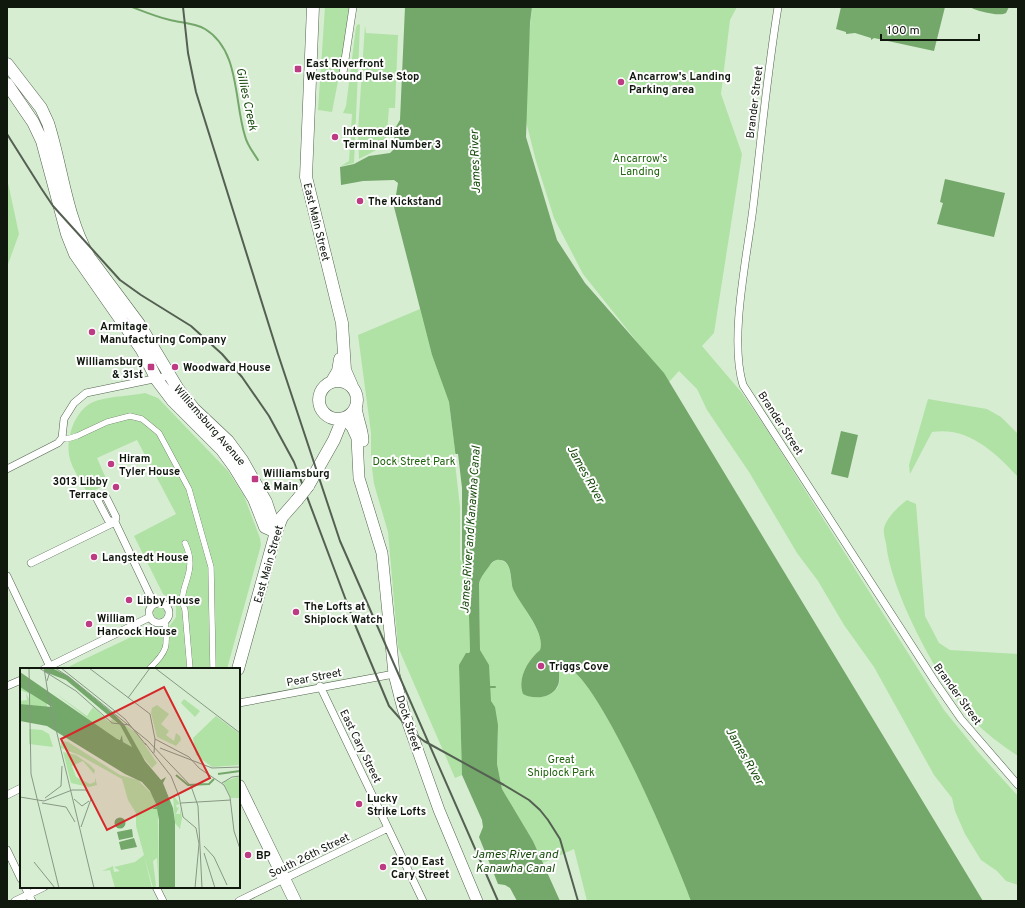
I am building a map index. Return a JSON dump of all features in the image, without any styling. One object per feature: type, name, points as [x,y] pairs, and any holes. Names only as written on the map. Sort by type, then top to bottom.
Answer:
[{"type":"main road","name":"East Main Street","points":[[307,7],[300,176],[338,326],[340,366],[332,382]]},
{"type":"main road","name":"East Main Street","points":[[313,7],[306,177],[342,323],[345,370],[352,386]]},
{"type":"main road","name":"Williamsburg Avenue","points":[[7,64],[41,108],[48,123],[83,247],[139,324],[163,378]]},
{"type":"main road","name":"Williamsburg Avenue","points":[[7,84],[33,122],[42,141],[67,234],[75,254],[163,378],[228,441],[242,460],[260,490],[271,514],[276,532]]},
{"type":"main road","points":[[340,380],[352,386],[356,393],[356,406],[352,413],[343,418],[332,418],[325,414],[320,405],[319,398],[323,388],[332,382],[340,380]]},
{"type":"main road","name":"Dock Street","points":[[356,406],[363,435],[362,471],[382,560],[394,674],[403,709],[434,796],[477,901]]},
{"type":"main road","name":"East Main Street","points":[[325,414],[330,429],[328,448]]},
{"type":"main road","name":"East Main Street","points":[[238,668],[276,532],[282,517],[308,486],[328,448],[334,440],[343,418]]},
{"type":"main road","name":"Dock Street","points":[[343,418],[356,434],[359,478],[377,536]]},
{"type":"main road","points":[[240,788],[295,901]]},
{"type":"street","points":[[344,73],[353,7]]},
{"type":"street","name":"Brander Street","points":[[778,7],[742,293],[738,344],[740,373],[743,385],[936,683],[961,719],[1018,785]]},
{"type":"street","points":[[7,470],[58,443],[62,438],[64,419],[74,403],[86,393],[163,378]]},
{"type":"street","points":[[62,438],[67,439],[77,436],[107,422],[130,416],[142,419],[159,433],[189,489],[211,567],[212,668]]},
{"type":"street","points":[[31,563],[115,522],[154,604]]},
{"type":"street","points":[[185,543],[190,553],[191,564],[182,602],[185,610],[190,668]]},
{"type":"street","points":[[7,576],[48,668],[150,617]]},
{"type":"street","points":[[150,668],[166,648],[168,640],[165,622],[169,616],[169,609],[164,604],[154,604],[150,608],[150,617],[155,622],[165,622]]},
{"type":"street","name":"Pear Street","points":[[240,703],[320,686],[394,674]]},
{"type":"street","points":[[7,686],[20,680]]},
{"type":"street","name":"East Cary Street","points":[[320,686],[423,901]]},
{"type":"street","points":[[7,795],[20,788]]},
{"type":"street","name":"South 26th Street","points":[[239,901],[388,828]]},
{"type":"street","points":[[7,850],[20,877]]},
{"type":"street","points":[[25,888],[30,898]]},
{"type":"street","points":[[15,901],[30,898],[43,888]]},
{"type":"street","points":[[156,888],[163,901]]},
{"type":"green space","points":[[325,7],[350,7],[345,45],[332,112],[318,110]]},
{"type":"green space","name":"Ancarrow's Landing","points":[[532,7],[737,7],[730,20],[721,94],[742,154],[714,333],[702,346],[742,393],[769,433],[944,710],[978,752],[1018,796],[1018,885],[1006,881],[997,871],[981,860],[965,834],[955,811],[952,798],[934,775],[874,667],[844,625],[818,581],[797,553],[749,472],[707,410],[697,389],[679,371],[669,382],[583,274],[554,218],[536,161],[522,106]]},
{"type":"green space","points":[[358,24],[360,25],[354,163],[341,166],[349,161],[352,114],[343,113],[346,106],[356,27]]},
{"type":"green space","points":[[365,25],[366,33],[398,35],[395,108],[389,108],[386,145],[359,159],[358,131]]},
{"type":"green space","points":[[7,178],[19,234],[7,267]]},
{"type":"green space","name":"Dock Street Park","points":[[420,309],[432,355],[449,402],[462,507],[462,559],[468,582],[470,651],[459,665],[462,775],[455,778],[398,647],[388,532],[374,484],[371,460],[371,433],[358,335]]},
{"type":"green space","points":[[145,393],[158,398],[228,471],[244,496],[260,538],[261,545],[227,668],[69,668],[70,666],[146,630],[168,628],[176,617],[176,607],[173,601],[163,594],[134,536],[176,514],[137,440],[97,458],[108,483],[88,494],[70,460],[69,438],[71,430],[79,414],[91,403],[104,399]]},
{"type":"green space","points":[[928,399],[987,409],[1001,417],[1018,434],[1018,477],[1000,459],[980,443],[958,433],[945,431],[932,432],[910,474],[909,465]]},
{"type":"green space","points":[[907,500],[916,504],[925,616],[939,643],[950,650],[1018,654],[1018,756],[983,729],[973,720],[960,704],[932,660],[907,611],[890,563],[884,528],[890,516]]},
{"type":"green space","name":"Great Shiplock Park","points":[[498,559],[504,561],[508,566],[516,596],[536,627],[541,643],[540,650],[531,659],[525,670],[521,682],[523,694],[538,697],[548,695],[553,692],[557,689],[559,684],[559,672],[564,666],[578,676],[596,699],[635,772],[654,812],[691,901],[587,901],[574,849],[543,863],[533,841],[502,789],[497,764],[498,725],[491,702],[480,650],[479,584],[481,577],[486,570]]},
{"type":"green space","points":[[157,608],[161,608],[163,609],[163,617],[157,618],[154,615],[154,611]]},
{"type":"water","points":[[405,7],[532,7],[530,23],[526,137],[557,240],[585,283],[664,373],[983,901],[691,901],[654,812],[635,772],[596,699],[578,676],[564,666],[559,672],[558,685],[555,691],[551,694],[542,697],[532,697],[523,694],[521,682],[525,670],[531,659],[540,650],[541,643],[536,627],[513,589],[507,564],[504,561],[499,560],[494,561],[491,564],[482,576],[479,584],[480,650],[489,665],[491,701],[495,707],[498,725],[497,764],[502,789],[533,841],[560,901],[517,901],[510,888],[505,885],[498,884],[479,837],[483,827],[482,820],[462,775],[459,665],[466,653],[469,653],[470,651],[468,582],[462,559],[462,507],[449,402],[432,355],[394,207],[398,183],[394,180],[363,181],[341,185],[340,167],[354,164],[369,156],[390,153],[395,148],[394,130],[400,120]]},
{"type":"water","points":[[841,7],[945,7],[934,51],[874,38],[871,40],[871,38],[855,33],[846,34],[846,32],[836,29]]},
{"type":"water","points":[[970,7],[1009,7],[1006,13],[994,14],[982,12]]},
{"type":"water","points":[[945,179],[1005,193],[994,237],[937,224],[943,203],[940,202]]},
{"type":"water","points":[[841,431],[858,435],[848,478],[831,474]]},
{"type":"pier","points":[[454,454],[458,454],[462,488],[462,563],[460,559],[460,507]]},
{"type":"waterway","name":"Gillies Creek","points":[[132,7],[165,19],[197,25],[205,29],[216,38],[230,63],[246,139],[258,160]]},
{"type":"waterway","points":[[490,687],[495,687]]},
{"type":"railway","points":[[183,7],[188,53],[196,92],[278,354],[340,541],[498,901]]},
{"type":"railway","points":[[7,134],[53,206],[120,280],[191,326],[222,354],[242,377],[269,416],[294,462],[356,627],[389,706],[411,731],[424,741],[504,785],[529,800],[540,810],[560,839],[578,901]]},
{"type":"place","name":"East Riverfront Westbound Pulse Stop","points":[[298,69]]},
{"type":"place","name":"Ancarrow's Landing Parking area","points":[[621,82]]},
{"type":"place","name":"Intermediate Terminal Number 3","points":[[335,137]]},
{"type":"place","name":"The Kickstand","points":[[360,201]]},
{"type":"place","name":"Armitage Manufacturing Company","points":[[92,332]]},
{"type":"place","name":"Williamsburg & 31st","points":[[151,367]]},
{"type":"place","name":"Woodward House","points":[[175,367]]},
{"type":"place","name":"Hiram Tyler House","points":[[111,464]]},
{"type":"place","name":"Williamsburg & Main","points":[[255,479]]},
{"type":"place","name":"3013 Libby Terrace","points":[[116,487]]},
{"type":"place","name":"Langstedt House","points":[[94,557]]},
{"type":"place","name":"Libby House","points":[[129,600]]},
{"type":"place","name":"The Lofts at Shiplock Watch","points":[[296,612]]},
{"type":"place","name":"William Hancock House","points":[[89,624]]},
{"type":"place","name":"Triggs Cove","points":[[541,666]]},
{"type":"place","name":"Lucky Strike Lofts","points":[[359,804]]},
{"type":"place","name":"BP","points":[[248,855]]},
{"type":"place","name":"2500 East Cary Street","points":[[383,867]]},
{"type":"water label","name":"James River","points":[[475,162]]},
{"type":"water label","name":"James River","points":[[586,474]]},
{"type":"water label","name":"James River and Kanawha Canal","points":[[470,530]]},
{"type":"water label","name":"James River","points":[[745,756]]},
{"type":"water label","name":"James River and Kanawha Canal","points":[[515,861]]}]
